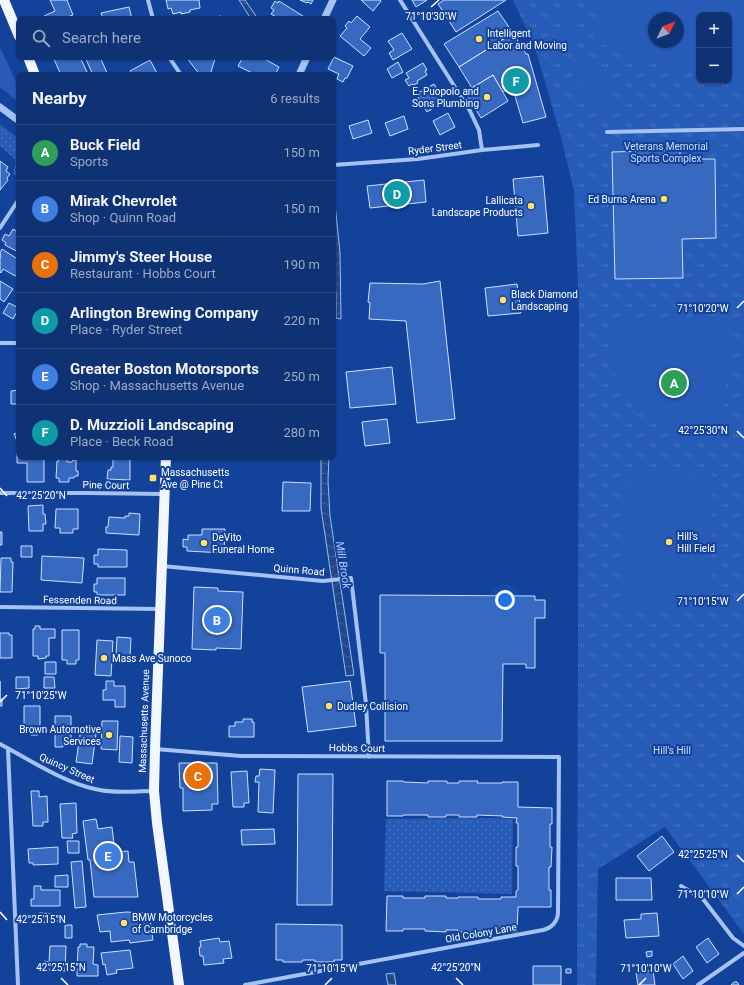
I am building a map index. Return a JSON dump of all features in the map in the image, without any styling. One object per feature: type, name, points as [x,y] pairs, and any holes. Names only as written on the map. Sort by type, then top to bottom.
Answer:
[{"type":"main road","points":[[4,0],[16,29]]},
{"type":"main road","points":[[29,60],[34,72]]},
{"type":"main road","name":"Massachusetts Avenue","points":[[166,460],[154,791],[161,859],[179,985]]},
{"type":"street","points":[[148,0],[153,16]]},
{"type":"street","points":[[325,16],[333,0]]},
{"type":"street","points":[[400,0],[470,111],[479,130],[482,150]]},
{"type":"street","points":[[171,60],[179,72]]},
{"type":"street","points":[[300,72],[306,60]]},
{"type":"street","points":[[0,107],[16,119]]},
{"type":"street","points":[[607,132],[744,129]]},
{"type":"street","name":"Ryder Street","points":[[336,165],[418,159],[482,150],[538,145]]},
{"type":"street","points":[[0,228],[16,204]]},
{"type":"street","points":[[0,343],[16,343]]},
{"type":"street","name":"Pine Court","points":[[0,493],[165,494]]},
{"type":"street","name":"Quinn Road","points":[[162,566],[329,581],[352,578],[366,704],[369,757]]},
{"type":"street","name":"Fessenden Road","points":[[0,607],[160,609]]},
{"type":"street","name":"Quincy Street","points":[[0,744],[58,775],[94,790],[113,792],[154,791]]},
{"type":"street","points":[[8,749],[18,985]]},
{"type":"street","name":"Hobbs Court","points":[[155,749],[241,756],[559,757]]},
{"type":"street","name":"Old Colony Lane","points":[[245,985],[550,928],[557,919],[558,912],[559,757]]},
{"type":"street","points":[[681,886],[703,899],[734,938],[744,946]]},
{"type":"street","points":[[698,985],[744,953]]},
{"type":"green space","points":[[513,0],[744,0],[744,934],[665,827],[598,869],[596,985],[577,985],[579,311],[574,191],[560,133],[534,45]]},
{"type":"green space","points":[[604,0],[744,0],[744,87],[732,84],[732,12],[696,12],[696,73],[591,41]]},
{"type":"green space","points":[[571,7],[582,40],[568,44],[557,11]]},
{"type":"green space","points":[[0,47],[16,82],[16,100],[0,87]]},
{"type":"green space","points":[[598,57],[614,104],[588,112],[572,65]]},
{"type":"green space","points":[[0,124],[16,137],[16,176],[13,173],[15,159],[0,146]]},
{"type":"green space","points":[[721,316],[734,330],[720,440],[682,436],[666,430],[646,418],[630,401],[624,392],[615,371],[613,344],[616,318]]},
{"type":"green space","name":"Hill's Hill Field","points":[[627,473],[713,475],[710,613],[625,610]]},
{"type":"green space","points":[[386,819],[513,819],[512,894],[384,891]]},
{"type":"water","points":[[239,0],[245,0],[256,16],[249,16]]},
{"type":"water","points":[[336,214],[340,252],[341,319],[336,318]]},
{"type":"water","points":[[321,460],[329,460],[328,481],[330,516],[354,675],[346,676],[321,508]]},
{"type":"water","points":[[394,973],[396,985],[388,985],[386,974]]},
{"type":"building","points":[[50,0],[67,0],[73,15],[44,16],[55,11]]},
{"type":"building","points":[[166,0],[199,0],[200,8],[181,14],[181,12],[173,14],[171,8],[168,9]]},
{"type":"building","points":[[300,0],[313,0],[311,4]]},
{"type":"building","points":[[361,0],[380,0],[381,1],[373,11]]},
{"type":"building","points":[[412,0],[427,0],[416,7]]},
{"type":"building","points":[[444,0],[506,0],[456,32],[438,4]]},
{"type":"building","points":[[275,1],[278,3],[279,1],[303,16],[275,16],[271,14],[274,10],[271,8]]},
{"type":"building","points":[[129,7],[131,16],[102,16],[101,13]]},
{"type":"building","name":"Intelligent Labor and Moving","points":[[498,11],[513,33],[459,67],[444,44]]},
{"type":"building","points":[[357,16],[370,27],[360,39],[371,48],[364,56],[340,36],[347,28],[345,26],[349,21],[351,23]]},
{"type":"building","points":[[402,33],[412,49],[393,60],[389,53],[394,50],[388,41]]},
{"type":"building","points":[[513,33],[526,54],[528,54],[546,117],[523,123],[512,86],[503,92],[493,75],[472,88],[459,67]]},
{"type":"building","points":[[336,58],[353,66],[347,78],[345,78],[343,82],[337,79],[339,74],[328,69],[332,60],[336,60]]},
{"type":"building","points":[[54,60],[81,60],[87,72],[60,72]]},
{"type":"building","points":[[86,60],[101,60],[107,72],[92,72]]},
{"type":"building","points":[[150,60],[156,72],[131,72],[130,71]]},
{"type":"building","points":[[188,60],[215,60],[211,72],[198,72]]},
{"type":"building","points":[[241,60],[266,60],[279,67],[276,72],[250,72],[238,66]]},
{"type":"building","points":[[398,62],[403,72],[392,78],[387,69]]},
{"type":"building","points":[[423,63],[427,70],[425,71],[427,75],[417,81],[418,83],[409,86],[405,80],[409,78],[406,73]]},
{"type":"building","name":"E. Puopolo and Sons Plumbing","points":[[493,75],[508,101],[481,118],[465,92]]},
{"type":"building","points":[[434,84],[444,101],[427,112],[416,94]]},
{"type":"building","points":[[448,113],[455,127],[440,135],[433,121]]},
{"type":"building","points":[[404,116],[408,129],[390,136],[385,123]]},
{"type":"building","points":[[368,120],[372,133],[353,139],[349,126]]},
{"type":"building","name":"Ed Burns Arena","points":[[680,150],[680,159],[715,159],[716,238],[682,239],[683,278],[615,279],[612,152]]},
{"type":"building","points":[[0,161],[8,167],[6,171],[10,174],[7,178],[8,180],[0,190]]},
{"type":"building","name":"Lallicata Landscape Products","points":[[543,176],[548,233],[518,236],[513,179]]},
{"type":"building","points":[[424,180],[426,202],[370,208],[367,186]]},
{"type":"building","points":[[13,229],[16,231],[16,251],[5,245],[6,243],[2,240],[5,234],[9,236]]},
{"type":"building","points":[[2,249],[16,258],[16,276],[3,269],[1,273],[0,272],[0,253]]},
{"type":"building","points":[[0,281],[13,289],[4,302],[0,299]]},
{"type":"building","points":[[440,281],[455,419],[417,423],[406,321],[369,319],[370,303],[368,302],[370,283],[423,284]]},
{"type":"building","name":"Black Diamond Landscaping","points":[[517,284],[521,313],[488,316],[485,288]]},
{"type":"building","points":[[9,303],[16,306],[16,314],[13,319],[3,313]]},
{"type":"building","points":[[392,367],[396,404],[350,408],[346,372]]},
{"type":"building","points":[[16,390],[16,404],[11,404],[11,391]]},
{"type":"building","points":[[387,419],[390,443],[365,446],[362,422]]},
{"type":"building","points":[[17,460],[44,460],[44,482],[27,482],[27,463],[17,463]]},
{"type":"building","points":[[67,460],[67,462],[72,462],[73,460],[76,460],[76,471],[78,471],[78,476],[69,478],[69,482],[59,482],[59,478],[56,478],[57,461]]},
{"type":"building","points":[[113,460],[130,460],[130,480],[107,479],[108,470],[111,470],[111,467],[113,467]]},
{"type":"building","points":[[283,482],[311,483],[310,511],[282,511]]},
{"type":"building","points":[[43,505],[43,514],[45,514],[46,524],[43,524],[43,531],[29,531],[28,506]]},
{"type":"building","points":[[56,509],[78,509],[78,529],[73,529],[73,533],[60,533],[60,528],[55,528]]},
{"type":"building","points":[[129,513],[140,514],[139,535],[106,533],[109,517],[125,518],[125,516],[129,516]]},
{"type":"building","name":"DeVito Funeral Home","points":[[202,529],[225,529],[224,553],[187,551],[187,547],[183,547],[183,539],[188,540],[188,535],[202,535]]},
{"type":"building","points":[[0,532],[2,532],[2,545],[0,545]]},
{"type":"building","points":[[21,546],[32,546],[32,557],[21,557]]},
{"type":"building","points":[[98,549],[127,550],[127,567],[98,567],[98,564],[94,564],[94,555],[98,555]]},
{"type":"building","points":[[42,556],[84,558],[82,583],[41,580]]},
{"type":"building","points":[[1,558],[11,558],[11,562],[13,562],[12,592],[0,592]]},
{"type":"building","points":[[97,578],[125,578],[125,595],[97,595],[97,592],[94,592],[94,584],[97,584]]},
{"type":"building","points":[[194,587],[218,588],[218,591],[243,592],[241,649],[192,649]]},
{"type":"building","points":[[380,595],[535,596],[535,600],[545,600],[545,618],[535,618],[535,668],[526,668],[526,664],[503,664],[502,741],[385,741],[385,653],[380,653]]},
{"type":"building","points":[[35,626],[40,626],[40,629],[55,629],[55,638],[49,638],[49,656],[46,656],[46,658],[38,659],[38,656],[33,656],[33,629],[35,629]]},
{"type":"building","points":[[62,630],[79,630],[79,660],[76,660],[76,664],[67,664],[67,660],[62,660]]},
{"type":"building","points":[[0,633],[9,633],[9,635],[12,635],[12,658],[0,658]]},
{"type":"building","points":[[117,637],[131,638],[130,656],[116,655]]},
{"type":"building","name":"Mass Ave Sunoco","points":[[97,640],[113,641],[111,676],[95,675]]},
{"type":"building","points":[[45,662],[56,662],[56,674],[45,674]]},
{"type":"building","points":[[16,677],[29,677],[29,688],[16,689]]},
{"type":"building","points":[[44,677],[54,677],[55,688],[44,688]]},
{"type":"building","points":[[106,681],[114,681],[114,686],[125,686],[125,707],[115,707],[115,700],[103,700],[103,690],[106,690]]},
{"type":"building","name":"Dudley Collision","points":[[350,681],[356,726],[308,732],[302,687]]},
{"type":"building","points":[[0,699],[2,699],[2,706],[0,706]]},
{"type":"building","points":[[24,706],[40,706],[40,732],[38,732],[38,735],[31,735],[31,732],[24,732]]},
{"type":"building","points":[[55,716],[71,716],[71,742],[62,742],[63,747],[55,747]]},
{"type":"building","points":[[243,719],[252,719],[252,722],[254,722],[254,737],[229,737],[229,726],[235,726],[235,722],[243,722]]},
{"type":"building","name":"Brown Automotive Services","points":[[102,721],[118,721],[117,750],[101,749]]},
{"type":"building","points":[[81,728],[89,729],[88,733],[96,734],[92,764],[76,762]]},
{"type":"building","points":[[120,736],[133,737],[132,763],[119,762]]},
{"type":"building","points":[[179,763],[217,763],[218,804],[212,804],[212,810],[183,811],[183,788],[180,788]]},
{"type":"building","points":[[260,769],[275,770],[273,813],[258,812],[259,782],[255,782],[256,776],[259,776]]},
{"type":"building","points":[[247,771],[249,803],[244,803],[244,807],[233,807],[231,772]]},
{"type":"building","points":[[298,774],[333,774],[332,905],[297,905]]},
{"type":"building","points":[[387,781],[428,783],[428,781],[447,781],[447,783],[459,783],[459,781],[478,781],[477,783],[518,782],[518,807],[552,808],[552,824],[550,824],[550,847],[552,847],[551,867],[549,867],[551,907],[518,907],[517,932],[478,930],[478,932],[458,932],[458,930],[446,930],[446,932],[425,931],[425,929],[386,931],[387,896],[403,896],[403,898],[446,896],[446,898],[478,897],[478,899],[501,899],[501,897],[516,897],[516,891],[518,890],[518,866],[516,866],[516,847],[518,847],[517,818],[477,815],[477,817],[459,817],[459,815],[446,815],[446,817],[428,817],[428,815],[387,816]]},
{"type":"building","points":[[31,791],[39,791],[39,797],[47,796],[48,822],[43,822],[43,826],[33,826]]},
{"type":"building","points":[[76,803],[77,833],[72,834],[73,838],[62,838],[60,804]]},
{"type":"building","points":[[96,819],[98,829],[112,827],[115,852],[128,851],[129,862],[134,862],[138,897],[94,897],[90,860],[88,860],[83,821]]},
{"type":"building","points":[[274,829],[275,844],[242,845],[241,830]]},
{"type":"building","points":[[662,836],[674,852],[649,871],[637,856]]},
{"type":"building","points":[[67,841],[79,841],[79,853],[68,853]]},
{"type":"building","points":[[58,847],[58,864],[33,865],[33,863],[29,863],[28,849]]},
{"type":"building","points":[[82,861],[86,907],[75,908],[71,862]]},
{"type":"building","points":[[68,875],[68,887],[55,887],[55,876]]},
{"type":"building","points":[[616,878],[651,878],[652,900],[616,900]]},
{"type":"building","points":[[34,886],[41,886],[41,890],[60,890],[60,906],[31,906],[31,899],[34,899]]},
{"type":"building","name":"BMW Motorcycles of Cambridge","points":[[126,912],[149,913],[153,940],[130,943],[129,940],[111,942],[110,931],[100,932],[97,915]]},
{"type":"building","points":[[39,913],[58,914],[58,921],[54,921],[54,923],[39,922]]},
{"type":"building","points":[[657,913],[659,936],[626,938],[624,920],[641,919],[641,914]]},
{"type":"building","points":[[276,924],[342,925],[342,960],[334,960],[334,962],[315,962],[315,960],[303,960],[302,962],[283,962],[283,960],[276,960]]},
{"type":"building","points":[[65,925],[72,925],[72,938],[65,938]]},
{"type":"building","points":[[219,938],[220,942],[229,941],[232,958],[223,959],[224,963],[204,965],[203,956],[200,956],[200,941]]},
{"type":"building","points":[[708,938],[719,954],[707,963],[696,947]]},
{"type":"building","points":[[80,944],[87,944],[87,947],[94,947],[93,964],[98,965],[98,976],[77,976],[78,947],[80,947]]},
{"type":"building","points":[[50,946],[66,946],[65,971],[44,970],[44,961],[49,962]]},
{"type":"building","points":[[130,950],[133,968],[116,970],[117,973],[107,975],[105,964],[103,965],[101,953]]},
{"type":"building","points":[[652,951],[652,956],[647,957],[646,952]]},
{"type":"building","points":[[683,956],[693,971],[683,979],[673,964]]},
{"type":"building","points":[[533,966],[561,966],[561,985],[533,985]]},
{"type":"building","points":[[566,969],[571,969],[571,973],[566,973]]},
{"type":"building","points":[[653,970],[655,985],[638,985],[636,973]]},
{"type":"building","points":[[734,982],[737,982],[739,985],[731,985]]},
{"type":"place","name":"Intelligent Labor and Moving","points":[[479,39]]},
{"type":"place","name":"D. Muzzioli Landscaping","points":[[516,81]]},
{"type":"place","name":"E. Puopolo and Sons Plumbing","points":[[487,97]]},
{"type":"place","name":"Arlington Brewing Company","points":[[397,194]]},
{"type":"place","name":"Ed Burns Arena","points":[[664,199]]},
{"type":"place","name":"Lallicata Landscape Products","points":[[531,206]]},
{"type":"place","name":"Black Diamond Landscaping","points":[[503,300]]},
{"type":"place","name":"Buck Field","points":[[674,383]]},
{"type":"place","name":"Massachusetts Ave @ Pine Ct","points":[[153,478]]},
{"type":"place","name":"Hill's Hill Field","points":[[669,542]]},
{"type":"place","name":"DeVito Funeral Home","points":[[204,543]]},
{"type":"place","name":"Mirak Chevrolet","points":[[217,620]]},
{"type":"place","name":"Mass Ave Sunoco","points":[[104,658]]},
{"type":"place","name":"Dudley Collision","points":[[329,706]]},
{"type":"place","name":"Brown Automotive Services","points":[[109,735]]},
{"type":"place","name":"Jimmy's Steer House","points":[[198,776]]},
{"type":"place","name":"Greater Boston Motorsports","points":[[108,856]]},
{"type":"place","name":"BMW Motorcycles of Cambridge","points":[[124,923]]},
{"type":"park label","name":"Veterans Memorial Sports Complex","points":[[666,152]]},
{"type":"park label","name":"Hill's Hill","points":[[672,750]]},
{"type":"water label","name":"Mill Brook","points":[[343,565]]}]
